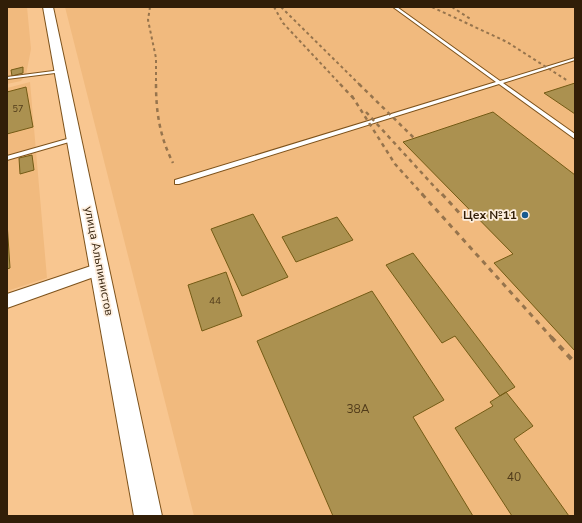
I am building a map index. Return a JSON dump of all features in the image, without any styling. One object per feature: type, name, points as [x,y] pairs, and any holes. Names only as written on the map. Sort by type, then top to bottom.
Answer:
[{"type":"main road","name":"улица Альпинистов","points":[[48,7],[148,516]]},
{"type":"street","points":[[7,301],[100,268]]},
{"type":"lane","points":[[395,7],[575,136]]},
{"type":"lane","points":[[177,182],[575,59]]},
{"type":"lane","points":[[7,78],[60,71]]},
{"type":"lane","points":[[7,158],[74,139]]},
{"type":"shaded area","points":[[7,7],[27,7],[31,49],[26,75],[21,81],[7,84]]},
{"type":"shaded area","points":[[65,7],[575,7],[575,516],[194,516]]},
{"type":"shaded area","points":[[30,82],[47,278],[7,291],[7,88]]},
{"type":"building","points":[[23,67],[23,73],[12,76],[11,70]]},
{"type":"building","points":[[575,83],[575,114],[544,93]]},
{"type":"building","points":[[26,87],[33,127],[7,134],[7,92]]},
{"type":"building","name":"Цех №11","points":[[493,112],[575,175],[575,351],[494,263],[513,254],[403,142]]},
{"type":"building","points":[[32,155],[34,170],[20,174],[19,158]]},
{"type":"building","points":[[253,214],[288,277],[242,296],[211,229]]},
{"type":"building","points":[[337,217],[353,240],[296,262],[282,237]]},
{"type":"building","points":[[7,222],[10,268],[7,269]]},
{"type":"building","points":[[413,253],[515,387],[500,396],[455,336],[442,343],[386,265]]},
{"type":"building","points":[[226,272],[242,316],[202,331],[188,285]]},
{"type":"building","points":[[372,291],[444,400],[413,417],[473,516],[333,516],[257,341]]},
{"type":"building","points":[[506,392],[533,426],[514,439],[569,516],[512,516],[455,428],[493,406],[490,402]]},
{"type":"railway","points":[[150,7],[148,20],[156,58],[156,84]]},
{"type":"railway","points":[[274,7],[283,23],[341,85]]},
{"type":"railway","points":[[281,7],[360,85]]},
{"type":"railway","points":[[432,7],[507,42],[568,81]]},
{"type":"railway","points":[[452,7],[472,20]]},
{"type":"railway","points":[[156,84],[160,125],[165,144],[173,163]]},
{"type":"railway","points":[[340,84],[354,98]]},
{"type":"railway","points":[[359,84],[414,138]]},
{"type":"railway","points":[[354,98],[395,164],[423,195]]},
{"type":"railway","points":[[366,112],[442,195]]},
{"type":"railway","points":[[422,194],[552,338]]},
{"type":"railway","points":[[442,194],[464,218]]},
{"type":"railway","points":[[551,337],[575,363]]},
{"type":"place","name":"Цех №11","points":[[525,215]]}]
